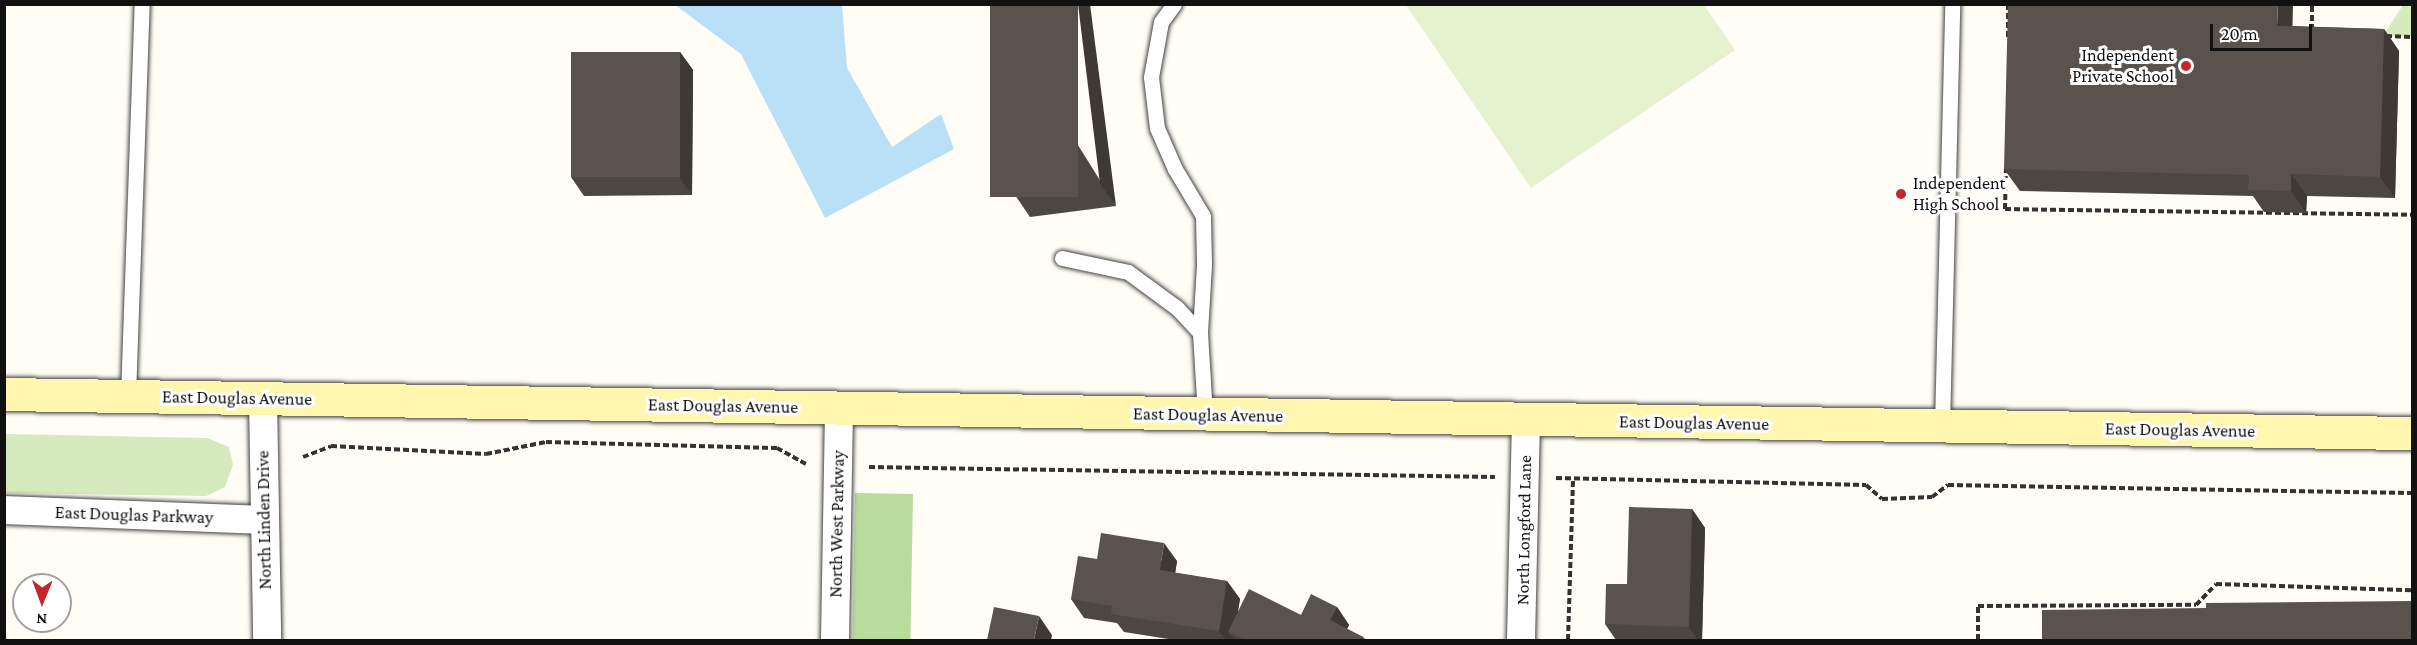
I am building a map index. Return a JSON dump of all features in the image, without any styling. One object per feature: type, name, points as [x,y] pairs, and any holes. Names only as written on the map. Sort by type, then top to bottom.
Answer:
[{"type":"street","name":"East Douglas Avenue","points":[[4,394],[2412,433]]},
{"type":"street","name":"North Linden Drive","points":[[262,399],[267,640]]},
{"type":"street","name":"North West Parkway","points":[[835,640],[839,408]]},
{"type":"street","name":"North Longford Lane","points":[[1521,640],[1526,420]]},
{"type":"street","name":"East Douglas Parkway","points":[[4,510],[264,520]]},
{"type":"lane","points":[[128,396],[142,4]]},
{"type":"lane","points":[[1174,4],[1161,22],[1151,77],[1157,128],[1175,169],[1203,216],[1204,265],[1200,333],[1205,414]]},
{"type":"lane","points":[[1942,426],[1952,4]]},
{"type":"lane","points":[[1062,258],[1128,272],[1177,308],[1200,333]]},
{"type":"path","points":[[2007,39],[2008,4]]},
{"type":"path","points":[[2311,34],[2312,4]]},
{"type":"path","points":[[2383,36],[2412,37]]},
{"type":"path","points":[[2006,163],[2005,208],[2412,215]]},
{"type":"path","points":[[303,457],[331,446],[486,454],[546,441],[777,448],[810,466],[982,467],[1866,485],[1882,499],[1932,497],[1948,485],[2412,493]]},
{"type":"path","points":[[1568,640],[1573,479]]},
{"type":"path","points":[[1978,640],[1978,606],[2196,605],[2216,584],[2412,590]]},
{"type":"green space","points":[[1406,5],[1704,5],[1735,50],[1531,188]]},
{"type":"green space","points":[[2403,5],[2412,5],[2412,37],[2383,36]]},
{"type":"green space","points":[[5,434],[207,438],[229,447],[233,465],[225,487],[206,496],[5,493]]},
{"type":"green space","points":[[855,493],[913,494],[910,640],[852,640]]},
{"type":"water","points":[[675,5],[842,5],[847,68],[892,147],[941,114],[954,149],[825,218],[741,54]]},
{"type":"building","points":[[990,4],[1078,4],[1078,197],[990,197]]},
{"type":"building","points":[[2008,4],[2278,4],[2277,26],[2384,29],[2380,177],[2291,174],[2291,191],[2248,190],[2249,175],[2004,169]]},
{"type":"building","points":[[571,52],[680,52],[680,177],[571,177]]},
{"type":"building","points":[[1629,507],[1692,509],[1689,627],[1605,624],[1606,584],[1627,584]]},
{"type":"building","points":[[1101,533],[1164,543],[1160,570],[1227,581],[1219,631],[1111,614],[1112,606],[1071,599],[1078,556],[1097,559]]},
{"type":"building","points":[[1249,589],[1301,615],[1311,594],[1337,607],[1330,620],[1363,637],[1361,640],[1246,640],[1228,632]]},
{"type":"building","points":[[2412,601],[2412,640],[2042,640],[2042,610],[2206,608],[2206,603]]},
{"type":"building","points":[[994,607],[1039,616],[1034,640],[987,640]]},
{"type":"place","name":"Independent Private School","points":[[2186,66]]},
{"type":"place","name":"Independent High School","points":[[1901,194]]}]
